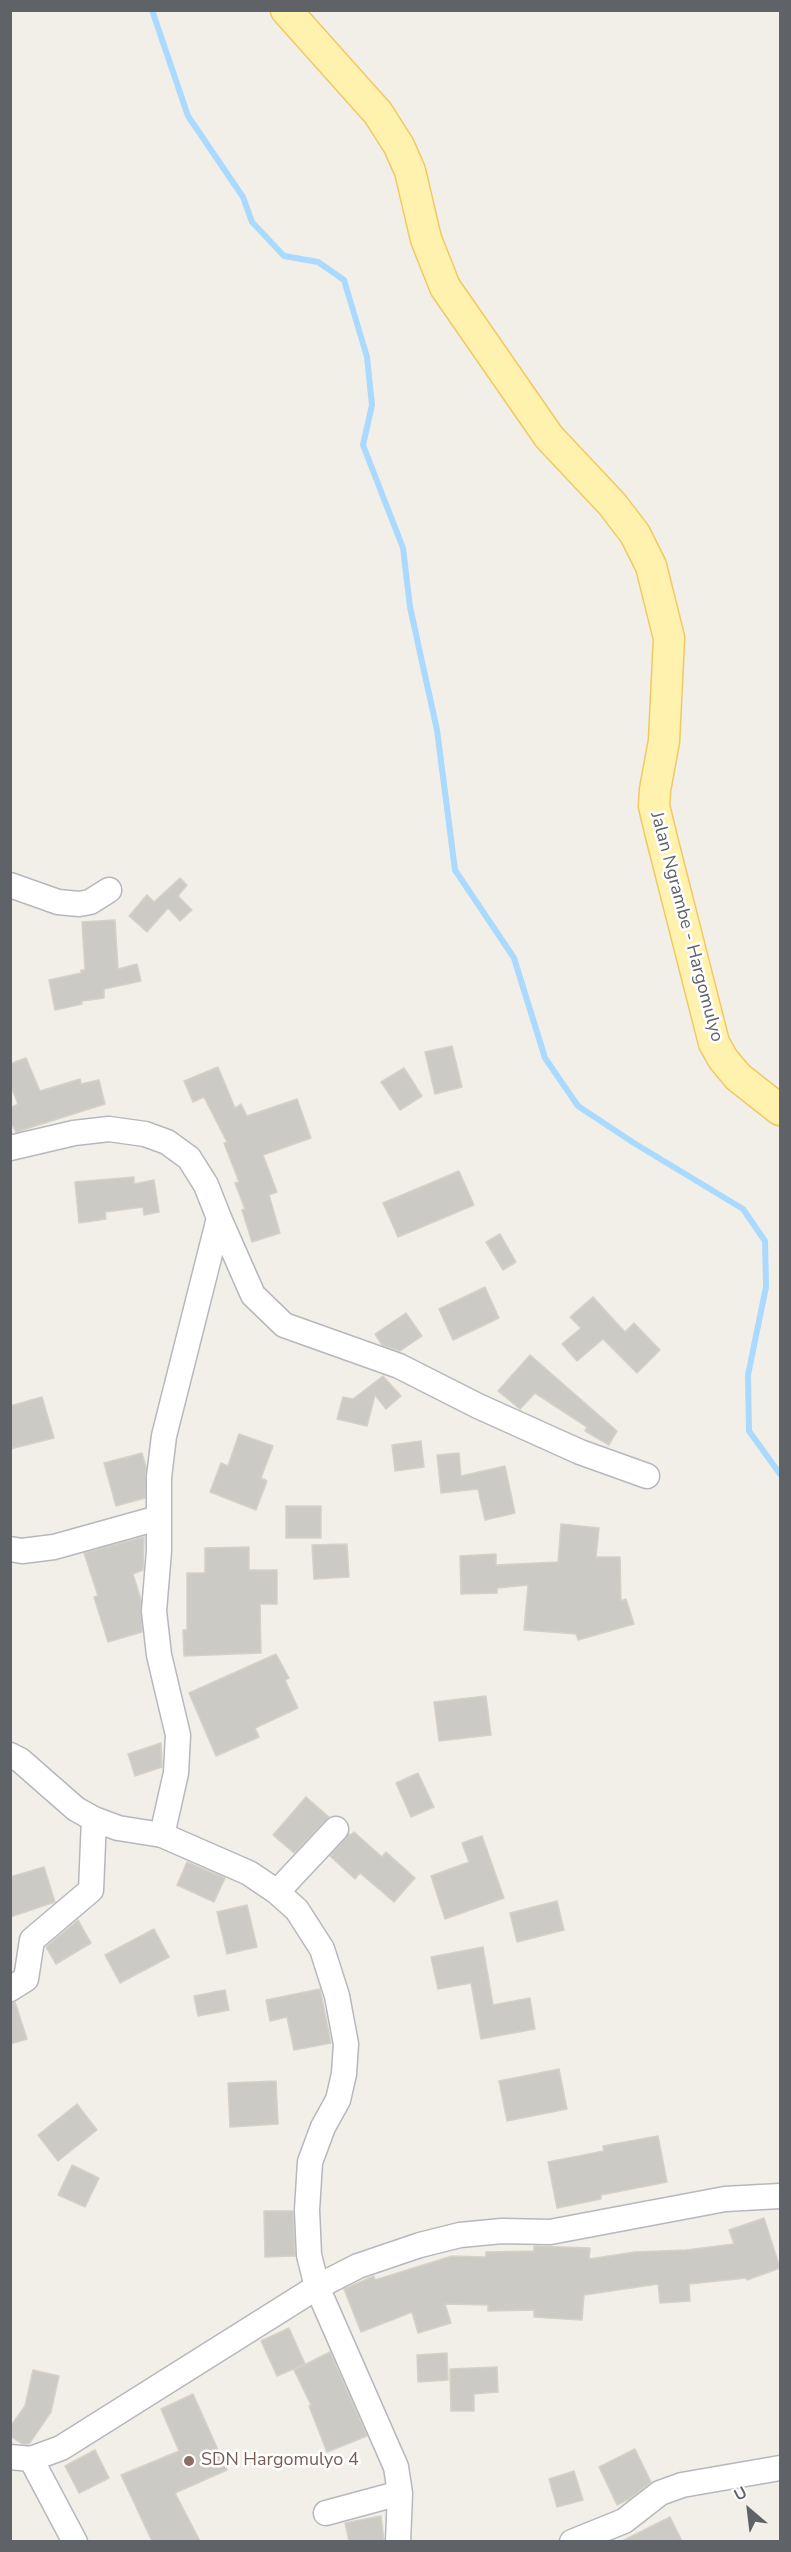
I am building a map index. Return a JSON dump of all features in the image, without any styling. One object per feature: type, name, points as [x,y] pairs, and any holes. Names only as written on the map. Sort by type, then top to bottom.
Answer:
[{"type":"main road","name":"Jalan Ngrambe - Hargomulyo","points":[[286,10],[378,112],[399,146],[410,171],[426,239],[445,287],[549,438],[617,511],[634,534],[651,566],[669,638],[664,741],[654,806],[714,1042],[723,1059],[738,1077],[780,1110]]},
{"type":"street","points":[[10,885],[58,902],[79,904],[90,902],[109,890]]},
{"type":"street","points":[[10,1148],[74,1133],[109,1129],[145,1134],[167,1142],[189,1158],[206,1185],[253,1295],[284,1325],[399,1366],[478,1406],[580,1452],[647,1476]]},
{"type":"street","points":[[162,1835],[176,1773],[178,1735],[159,1655],[154,1611],[159,1477],[164,1436],[219,1218]]},
{"type":"street","points":[[10,1549],[22,1551],[54,1547],[158,1518]]},
{"type":"street","points":[[10,1755],[20,1760],[76,1809],[94,1819],[118,1828],[162,1835],[249,1873],[277,1892],[297,1910],[322,1948],[338,1996],[346,2044],[344,2074],[338,2100],[323,2127],[310,2162],[307,2221],[309,2255],[317,2287],[396,2467],[400,2493],[398,2541]]},
{"type":"street","points":[[10,1989],[26,1979],[32,1940],[91,1890],[94,1819]]},
{"type":"street","points":[[277,1892],[336,1829]]},
{"type":"street","points":[[75,2541],[21,2458],[61,2448],[317,2287],[358,2266],[420,2245],[460,2235],[502,2231],[550,2232],[725,2199],[779,2200]]},
{"type":"street","points":[[572,2541],[624,2521],[660,2493],[682,2485],[780,2468]]},
{"type":"street","points":[[326,2513],[400,2493]]},
{"type":"building","points":[[180,878],[187,885],[178,896],[192,910],[180,921],[168,908],[147,932],[129,916],[147,895],[154,902]]},
{"type":"building","points":[[115,920],[118,969],[137,964],[141,981],[104,989],[104,998],[82,1001],[82,1004],[55,1010],[49,980],[81,973],[81,970],[85,970],[82,922]]},
{"type":"building","points":[[452,1046],[462,1087],[435,1094],[425,1052]]},
{"type":"building","points":[[26,1058],[40,1091],[80,1079],[81,1084],[99,1080],[105,1104],[16,1132],[10,1121],[10,1108],[18,1104],[10,1084],[10,1064]]},
{"type":"building","points":[[218,1067],[235,1108],[241,1104],[247,1116],[297,1099],[311,1138],[263,1155],[277,1192],[269,1195],[280,1233],[252,1242],[242,1210],[245,1209],[235,1183],[239,1182],[224,1143],[227,1142],[204,1097],[193,1102],[184,1081]]},
{"type":"building","points":[[404,1068],[422,1096],[400,1110],[381,1082]]},
{"type":"building","points":[[459,1171],[474,1205],[398,1237],[383,1203]]},
{"type":"building","points":[[134,1177],[134,1184],[154,1180],[159,1212],[144,1215],[143,1207],[105,1212],[106,1219],[79,1223],[75,1182]]},
{"type":"building","points":[[500,1234],[516,1262],[503,1270],[486,1242]]},
{"type":"building","points":[[485,1287],[499,1318],[453,1340],[439,1309]]},
{"type":"building","points":[[593,1297],[625,1332],[634,1323],[660,1350],[637,1373],[603,1339],[577,1361],[562,1344],[581,1328],[570,1317]]},
{"type":"building","points":[[406,1313],[422,1336],[400,1351],[382,1345],[375,1334]]},
{"type":"building","points":[[530,1355],[617,1431],[609,1445],[585,1431],[587,1427],[535,1393],[520,1409],[498,1391]]},
{"type":"building","points":[[383,1376],[401,1396],[386,1409],[375,1395],[367,1426],[337,1419],[343,1397],[353,1399]]},
{"type":"building","points":[[42,1397],[54,1438],[10,1449],[10,1406]]},
{"type":"building","points":[[239,1434],[273,1446],[261,1478],[267,1481],[256,1510],[210,1492],[221,1463],[228,1466]]},
{"type":"building","points":[[421,1441],[424,1467],[395,1471],[392,1445]]},
{"type":"building","points":[[142,1453],[146,1467],[145,1498],[116,1506],[104,1463]]},
{"type":"building","points":[[459,1453],[461,1476],[505,1466],[515,1513],[485,1520],[478,1489],[441,1493],[437,1455]]},
{"type":"building","points":[[286,1506],[321,1506],[321,1538],[286,1538]]},
{"type":"building","points":[[561,1524],[599,1528],[596,1557],[620,1557],[621,1601],[626,1599],[634,1624],[578,1640],[576,1634],[524,1630],[528,1585],[497,1588],[497,1593],[461,1594],[460,1556],[496,1554],[496,1565],[558,1562]]},
{"type":"building","points":[[144,1537],[143,1570],[133,1574],[141,1600],[142,1632],[108,1642],[94,1597],[98,1596],[84,1553]]},
{"type":"building","points":[[347,1544],[349,1577],[314,1579],[312,1545]]},
{"type":"building","points":[[249,1547],[249,1570],[277,1570],[277,1604],[260,1604],[261,1653],[184,1656],[183,1630],[187,1630],[187,1573],[205,1573],[205,1548]]},
{"type":"building","points":[[276,1654],[289,1678],[285,1680],[298,1708],[255,1728],[259,1737],[216,1756],[189,1693]]},
{"type":"building","points":[[486,1696],[491,1735],[439,1741],[434,1702]]},
{"type":"building","points":[[161,1743],[162,1767],[135,1776],[128,1754]]},
{"type":"building","points":[[418,1773],[434,1807],[411,1817],[396,1783]]},
{"type":"building","points":[[306,1797],[329,1817],[294,1853],[273,1835]]},
{"type":"building","points":[[354,1832],[382,1857],[386,1852],[415,1878],[394,1902],[360,1873],[355,1879],[330,1856],[349,1834]]},
{"type":"building","points":[[482,1836],[504,1898],[445,1919],[431,1876],[469,1862],[462,1843]]},
{"type":"building","points":[[187,1862],[225,1878],[214,1902],[177,1885]]},
{"type":"building","points":[[44,1867],[55,1902],[10,1917],[10,1877]]},
{"type":"building","points":[[557,1901],[564,1930],[517,1942],[510,1913]]},
{"type":"building","points":[[247,1905],[257,1947],[227,1954],[217,1912]]},
{"type":"building","points":[[78,1920],[91,1943],[56,1964],[46,1947]]},
{"type":"building","points":[[154,1929],[169,1957],[120,1983],[105,1955]]},
{"type":"building","points":[[483,1947],[493,2005],[530,1998],[535,2029],[481,2039],[471,1983],[438,1989],[431,1957]]},
{"type":"building","points":[[320,1989],[331,2043],[294,2050],[287,2017],[270,2021],[266,2000]]},
{"type":"building","points":[[225,1990],[229,2010],[198,2016],[194,1996]]},
{"type":"building","points":[[15,2002],[27,2039],[10,2044],[10,2003]]},
{"type":"building","points":[[559,2069],[567,2109],[507,2121],[499,2081]]},
{"type":"building","points":[[276,2081],[278,2124],[230,2127],[228,2083]]},
{"type":"building","points":[[77,2104],[97,2130],[58,2161],[38,2135]]},
{"type":"building","points":[[658,2136],[667,2182],[601,2195],[601,2199],[557,2208],[548,2162],[604,2151],[603,2146]]},
{"type":"building","points":[[72,2165],[99,2178],[85,2207],[58,2195]]},
{"type":"building","points":[[264,2211],[293,2211],[295,2256],[265,2257]]},
{"type":"building","points":[[764,2218],[780,2268],[747,2280],[746,2278],[689,2284],[690,2301],[660,2303],[658,2284],[584,2295],[582,2320],[534,2317],[534,2310],[488,2311],[488,2305],[445,2304],[451,2323],[418,2333],[412,2312],[361,2332],[344,2289],[374,2276],[375,2280],[452,2256],[486,2257],[486,2252],[534,2251],[534,2246],[590,2248],[589,2259],[635,2252],[686,2250],[734,2244],[729,2230]]},
{"type":"building","points":[[289,2328],[305,2364],[277,2376],[261,2341]]},
{"type":"building","points":[[330,2352],[367,2436],[327,2452],[309,2406],[311,2405],[294,2370]]},
{"type":"building","points":[[447,2353],[448,2380],[418,2382],[417,2355]]},
{"type":"building","points":[[497,2367],[498,2392],[474,2394],[474,2411],[451,2411],[450,2369]]},
{"type":"building","points":[[33,2370],[59,2376],[51,2412],[29,2444],[23,2444],[10,2436],[10,2427],[25,2406]]},
{"type":"building","name":"SDN Hargomulyo 4","points":[[193,2394],[227,2470],[175,2493],[200,2541],[152,2541],[121,2475],[179,2451],[161,2409]]},
{"type":"building","points":[[635,2449],[651,2482],[617,2505],[599,2467]]},
{"type":"building","points":[[95,2450],[109,2478],[79,2493],[65,2466]]},
{"type":"building","points":[[574,2471],[583,2500],[557,2507],[549,2479]]},
{"type":"building","points":[[381,2516],[384,2541],[349,2541],[345,2523]]},
{"type":"building","points":[[670,2517],[682,2541],[622,2541]]},
{"type":"waterway","points":[[152,10],[188,116],[243,197],[252,222],[284,256],[318,262],[344,280],[367,357],[372,405],[363,445],[403,548],[410,607],[437,730],[455,870],[514,958],[545,1058],[578,1106],[743,1209],[765,1241],[766,1287],[748,1375],[749,1431],[780,1474]]},
{"type":"place","name":"SDN Hargomulyo 4","points":[[189,2461]]}]
